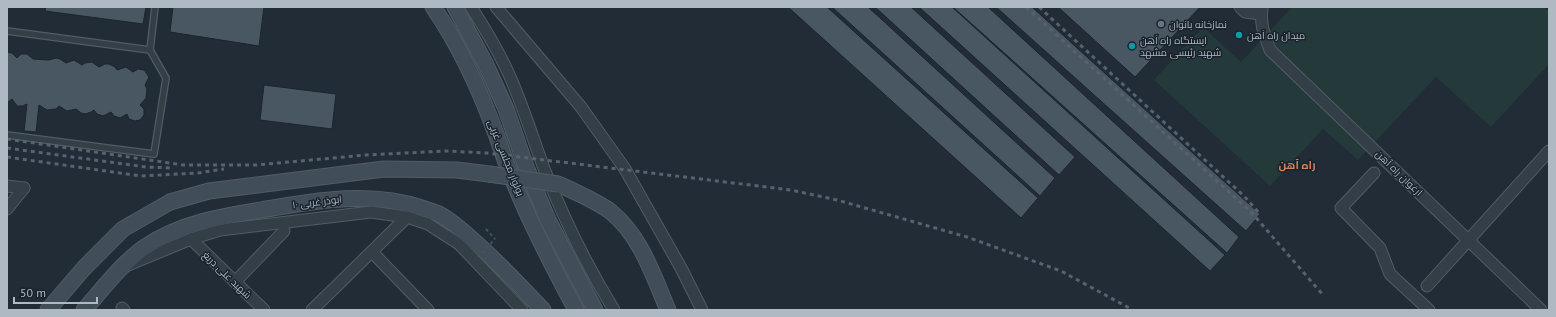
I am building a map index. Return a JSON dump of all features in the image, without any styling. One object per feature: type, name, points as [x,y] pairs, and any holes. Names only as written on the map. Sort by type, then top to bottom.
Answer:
[{"type":"street","name":"بولوار مجلسی غربی","points":[[433,7],[470,70],[496,134],[507,166],[529,216],[551,263],[576,310]]},
{"type":"street","name":"بولوار مجلسی غربی","points":[[455,7],[486,65],[506,109],[526,167],[548,220],[595,310]]},
{"type":"street","points":[[471,7],[488,34],[506,68],[562,210],[600,287],[614,310]]},
{"type":"street","points":[[496,7],[581,108],[625,169],[702,310]]},
{"type":"street","points":[[1240,7],[1245,12],[1262,11]]},
{"type":"street","name":"ارغوان راه آهن","points":[[1262,11],[1260,20],[1270,50],[1541,310]]},
{"type":"street","points":[[1427,286],[1549,151]]},
{"type":"street","points":[[48,310],[84,268],[123,229],[170,202],[209,191],[384,169],[457,170],[490,174],[558,184],[584,195],[610,212],[629,230],[644,254],[668,310]]},
{"type":"street","points":[[1374,173],[1341,208],[1380,248],[1390,274],[1429,310]]},
{"type":"street","points":[[7,186],[24,188],[7,209]]},
{"type":"street","name":"ابوذر غربی ۱۰","points":[[84,310],[124,266],[144,248],[180,228],[215,217],[300,203],[348,198],[382,199],[412,205],[439,214],[463,231],[493,258],[544,310]]},
{"type":"street","points":[[124,266],[191,239],[220,230],[371,212],[407,217],[428,224],[459,244],[518,309]]},
{"type":"street","points":[[312,310],[407,217]]},
{"type":"street","points":[[235,282],[284,231]]},
{"type":"street","name":"شهید علی دریغ","points":[[191,239],[264,310]]},
{"type":"street","points":[[372,252],[428,310]]},
{"type":"lane","points":[[7,135],[154,154],[166,78],[150,50],[155,7]]},
{"type":"lane","points":[[7,31],[150,50]]},
{"type":"path","points":[[478,257],[495,239],[486,229]]},
{"type":"green space","points":[[1292,7],[1544,7],[1549,11],[1549,64],[1491,127],[1436,77],[1358,160],[1323,129],[1270,186],[1154,80],[1203,27],[1241,62]]},
{"type":"building","points":[[46,7],[146,7],[143,24],[45,11]]},
{"type":"building","points":[[173,7],[264,7],[259,46],[170,32]]},
{"type":"building","points":[[788,7],[827,7],[1038,198],[1021,218]]},
{"type":"building","points":[[832,7],[868,7],[1055,178],[1040,196]]},
{"type":"building","points":[[875,7],[911,7],[1075,157],[1059,175]]},
{"type":"building","points":[[919,7],[952,7],[1225,255],[1210,271]]},
{"type":"building","points":[[953,7],[988,7],[1239,237],[1227,253]]},
{"type":"building","points":[[996,7],[1032,7],[1260,214],[1246,231]]},
{"type":"building","name":"ایستگاه راه آهن شهید رئیسی مشهد","points":[[1058,7],[1200,7],[1135,77]]},
{"type":"building","points":[[7,52],[12,53],[17,58],[21,54],[27,54],[33,59],[49,60],[56,58],[66,63],[74,60],[82,65],[92,62],[99,67],[109,64],[117,70],[126,67],[133,72],[138,69],[144,70],[149,77],[145,85],[147,89],[146,98],[140,105],[144,109],[144,115],[140,120],[135,121],[129,119],[127,114],[120,118],[114,116],[111,112],[103,116],[97,114],[94,110],[85,114],[76,109],[67,111],[59,106],[56,109],[47,110],[39,105],[36,132],[24,131],[27,104],[17,106],[12,99],[7,103]]},
{"type":"building","points":[[264,85],[336,94],[332,129],[260,120]]},
{"type":"railway","points":[[1026,7],[1251,212],[1324,296]]},
{"type":"railway","points":[[1039,7],[1244,196],[1260,214]]},
{"type":"railway","points":[[7,139],[183,165],[256,165],[366,155],[446,151],[487,153],[791,190],[837,200],[967,237],[1061,271],[1133,310]]},
{"type":"railway","points":[[7,148],[146,167],[172,168]]},
{"type":"railway","points":[[7,157],[141,176],[198,173],[224,169]]},
{"type":"place","name":"نمازخانه بانوان","points":[[1161,24]]},
{"type":"place","name":"میدان راه آهن","points":[[1239,35]]},
{"type":"place","name":"ایستگاه راه آهن شهید رئیسی مشهد","points":[[1132,46]]},
{"type":"district","name":"راه آهن","points":[[1297,165]]}]
